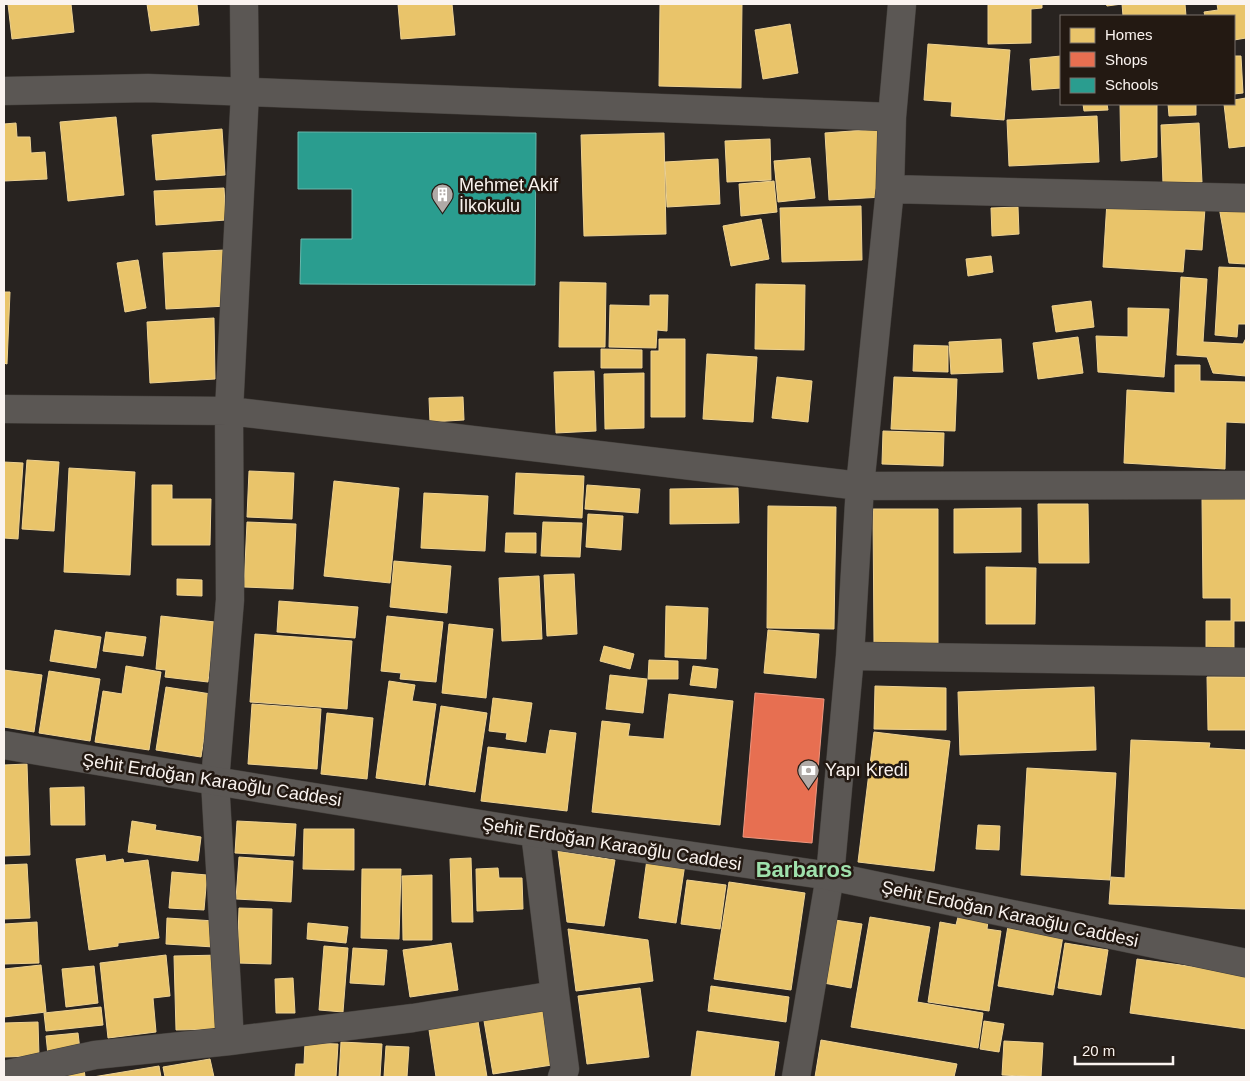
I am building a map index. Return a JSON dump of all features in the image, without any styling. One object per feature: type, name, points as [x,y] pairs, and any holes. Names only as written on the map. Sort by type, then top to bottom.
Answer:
[{"type":"street","points":[[230,1041],[215,781],[230,600],[229,411],[245,92],[244,4]]},
{"type":"street","points":[[796,1077],[830,876],[850,656],[860,486],[890,189],[892,117],[902,4]]},
{"type":"street","points":[[4,91],[148,88],[892,117]]},
{"type":"street","points":[[890,189],[1246,198]]},
{"type":"street","points":[[4,409],[229,411],[860,486],[1246,485]]},
{"type":"street","points":[[850,656],[1246,662]]},
{"type":"street","name":"Şehit Erdoğan Karaoğlu Caddesi","points":[[4,745],[536,833],[830,876],[1246,963]]},
{"type":"street","points":[[536,833],[564,1069],[562,1077]]},
{"type":"street","points":[[4,1075],[95,1055],[230,1041],[413,1018],[555,995]]},
{"type":"building: Homes","points":[[8,4],[71,4],[74,32],[12,39]]},
{"type":"building: Homes","points":[[147,4],[197,4],[199,25],[151,31]]},
{"type":"building: Homes","points":[[398,4],[452,4],[455,35],[401,39]]},
{"type":"building: Homes","points":[[660,4],[742,4],[741,88],[659,86]]},
{"type":"building: Homes","points":[[988,4],[1042,4],[1042,8],[1031,9],[1031,43],[988,44]]},
{"type":"building: Homes","points":[[1106,4],[1122,4],[1107,6]]},
{"type":"building: Homes","points":[[1122,4],[1185,4],[1186,15],[1123,15]]},
{"type":"building: Homes","points":[[1217,4],[1246,4],[1246,38],[1235,40],[1235,15],[1205,15],[1204,12],[1218,10]]},
{"type":"building: Homes","points":[[790,24],[798,73],[763,79],[755,30]]},
{"type":"building: Homes","points":[[928,44],[1010,50],[1004,120],[951,116],[952,102],[924,100]]},
{"type":"building: Homes","points":[[1060,56],[1060,88],[1032,90],[1030,59]]},
{"type":"building: Homes","points":[[1235,56],[1241,56],[1243,93],[1235,94]]},
{"type":"building: Homes","points":[[1246,98],[1246,146],[1229,148],[1224,105],[1235,105],[1235,100]]},
{"type":"building: Homes","points":[[1083,105],[1107,105],[1108,110],[1084,111]]},
{"type":"building: Homes","points":[[1120,105],[1157,105],[1157,157],[1121,161]]},
{"type":"building: Homes","points":[[1168,105],[1196,105],[1196,115],[1169,116]]},
{"type":"building: Homes","points":[[1097,116],[1099,162],[1009,166],[1007,120]]},
{"type":"building: Homes","points":[[116,117],[124,195],[68,201],[60,122]]},
{"type":"building: Homes","points":[[16,123],[17,137],[30,137],[31,153],[45,152],[47,179],[4,181],[4,124]]},
{"type":"building: Homes","points":[[1199,123],[1202,182],[1163,184],[1161,125]]},
{"type":"building: Homes","points":[[222,129],[225,175],[156,180],[152,135]]},
{"type":"building: Homes","points":[[879,129],[883,197],[829,200],[825,133]]},
{"type":"building: Homes","points":[[664,133],[666,234],[584,236],[581,135]]},
{"type":"building: Homes","points":[[770,139],[771,180],[727,182],[725,141]]},
{"type":"building: Homes","points":[[810,158],[815,198],[778,202],[774,161]]},
{"type":"building: Homes","points":[[718,159],[720,204],[667,207],[665,162]]},
{"type":"building: Homes","points":[[774,181],[777,212],[741,216],[739,184]]},
{"type":"building: Homes","points":[[224,188],[226,220],[156,225],[154,191]]},
{"type":"building: Homes","points":[[1107,201],[1205,208],[1202,250],[1185,249],[1183,272],[1103,267]]},
{"type":"building: Homes","points":[[861,206],[862,260],[782,262],[780,208]]},
{"type":"building: Homes","points":[[1018,207],[1019,234],[992,236],[991,208]]},
{"type":"building: Homes","points":[[1219,207],[1246,207],[1246,264],[1229,263]]},
{"type":"building: Homes","points":[[761,219],[769,259],[731,266],[723,226]]},
{"type":"building: Homes","points":[[225,250],[228,306],[166,309],[163,253]]},
{"type":"building: Homes","points":[[991,256],[993,272],[968,276],[966,259]]},
{"type":"building: Homes","points":[[138,260],[146,308],[125,312],[117,263]]},
{"type":"building: Homes","points":[[1219,267],[1246,268],[1246,324],[1238,324],[1237,337],[1215,335]]},
{"type":"building: Homes","points":[[1181,277],[1207,279],[1203,342],[1243,344],[1246,338],[1246,376],[1213,373],[1207,357],[1177,355]]},
{"type":"building: Homes","points":[[560,282],[606,283],[605,347],[559,347]]},
{"type":"building: Homes","points":[[756,284],[805,285],[804,350],[755,349]]},
{"type":"building: Homes","points":[[4,292],[10,292],[7,364],[4,363]]},
{"type":"building: Homes","points":[[650,295],[668,295],[667,331],[657,330],[656,348],[609,347],[610,305],[650,306]]},
{"type":"building: Homes","points":[[1091,301],[1094,327],[1056,332],[1052,306]]},
{"type":"building: Homes","points":[[1128,308],[1169,309],[1164,377],[1098,372],[1096,336],[1128,337]]},
{"type":"building: Homes","points":[[214,318],[215,379],[150,383],[147,322]]},
{"type":"building: Homes","points":[[1078,337],[1083,373],[1038,379],[1033,343]]},
{"type":"building: Homes","points":[[659,339],[685,339],[685,417],[651,417],[651,351],[659,351]]},
{"type":"building: Homes","points":[[1001,339],[1003,372],[951,374],[949,342]]},
{"type":"building: Homes","points":[[914,345],[948,346],[948,372],[913,371]]},
{"type":"building: Homes","points":[[601,349],[642,350],[642,368],[601,368]]},
{"type":"building: Homes","points":[[707,354],[757,357],[753,422],[703,419]]},
{"type":"building: Homes","points":[[1175,365],[1200,365],[1200,381],[1246,382],[1246,423],[1226,422],[1225,469],[1124,463],[1127,390],[1175,393]]},
{"type":"building: Homes","points":[[594,371],[596,431],[556,433],[554,372]]},
{"type":"building: Homes","points":[[644,373],[644,428],[605,429],[604,374]]},
{"type":"building: Homes","points":[[777,377],[812,381],[808,422],[772,418]]},
{"type":"building: Homes","points":[[894,377],[957,379],[955,431],[891,429]]},
{"type":"building: Homes","points":[[463,397],[464,420],[430,422],[429,398]]},
{"type":"building: Homes","points":[[883,431],[944,433],[943,466],[882,464]]},
{"type":"building: Homes","points":[[27,460],[59,462],[54,531],[22,529]]},
{"type":"building: Homes","points":[[4,462],[23,463],[18,539],[4,538]]},
{"type":"building: Homes","points":[[69,468],[135,472],[130,575],[64,572]]},
{"type":"building: Homes","points":[[249,471],[294,473],[292,519],[247,517]]},
{"type":"building: Homes","points":[[516,473],[584,476],[582,518],[514,514]]},
{"type":"building: Homes","points":[[334,481],[399,488],[390,583],[324,576]]},
{"type":"building: Homes","points":[[152,485],[172,485],[172,499],[211,499],[210,545],[152,545]]},
{"type":"building: Homes","points":[[587,485],[640,489],[638,513],[585,509]]},
{"type":"building: Homes","points":[[738,488],[739,523],[670,524],[670,489]]},
{"type":"building: Homes","points":[[424,493],[488,496],[485,551],[421,548]]},
{"type":"building: Homes","points":[[1246,496],[1246,621],[1234,621],[1234,652],[1206,652],[1206,621],[1231,621],[1231,598],[1203,598],[1202,499]]},
{"type":"building: Homes","points":[[1038,504],[1088,504],[1089,563],[1039,563]]},
{"type":"building: Homes","points":[[768,506],[836,507],[834,629],[767,628]]},
{"type":"building: Homes","points":[[1021,508],[1021,552],[954,553],[954,509]]},
{"type":"building: Homes","points":[[873,509],[938,509],[938,645],[874,645]]},
{"type":"building: Homes","points":[[588,514],[623,516],[621,550],[586,547]]},
{"type":"building: Homes","points":[[247,522],[296,524],[293,589],[244,587]]},
{"type":"building: Homes","points":[[543,522],[582,523],[580,557],[541,556]]},
{"type":"building: Homes","points":[[506,533],[536,533],[536,553],[505,552]]},
{"type":"building: Homes","points":[[394,561],[451,566],[447,613],[390,607]]},
{"type":"building: Homes","points":[[986,567],[1036,568],[1035,624],[986,624]]},
{"type":"building: Homes","points":[[574,574],[577,634],[547,636],[544,575]]},
{"type":"building: Homes","points":[[539,576],[542,639],[502,641],[499,578]]},
{"type":"building: Homes","points":[[177,579],[202,580],[202,596],[177,595]]},
{"type":"building: Homes","points":[[279,601],[358,607],[355,638],[277,632]]},
{"type":"building: Homes","points":[[666,606],[708,608],[706,659],[665,657]]},
{"type":"building: Homes","points":[[161,616],[215,622],[208,682],[165,677],[166,670],[156,669]]},
{"type":"building: Homes","points":[[387,616],[443,622],[436,682],[400,679],[401,673],[381,671]]},
{"type":"building: Homes","points":[[449,624],[493,629],[486,698],[442,693]]},
{"type":"building: Homes","points":[[55,630],[101,637],[96,668],[50,661]]},
{"type":"building: Homes","points":[[768,630],[819,634],[816,678],[764,673]]},
{"type":"building: Homes","points":[[106,632],[146,637],[143,656],[103,651]]},
{"type":"building: Homes","points":[[255,634],[352,641],[347,709],[250,702]]},
{"type":"building: Homes","points":[[604,646],[634,654],[630,669],[600,661]]},
{"type":"building: Homes","points":[[649,660],[678,661],[678,679],[648,679]]},
{"type":"building: Homes","points":[[126,666],[161,672],[149,750],[95,742],[103,691],[122,694]]},
{"type":"building: Homes","points":[[693,666],[718,669],[716,688],[690,685]]},
{"type":"building: Homes","points":[[4,670],[42,675],[34,732],[4,727]]},
{"type":"building: Homes","points":[[49,671],[100,679],[90,741],[39,733]]},
{"type":"building: Homes","points":[[610,675],[647,679],[643,713],[606,709]]},
{"type":"building: Homes","points":[[1207,677],[1246,677],[1246,730],[1208,730]]},
{"type":"building: Homes","points":[[389,681],[415,685],[412,701],[436,704],[425,785],[376,778]]},
{"type":"building: Homes","points":[[875,686],[946,688],[946,730],[874,729]]},
{"type":"building: Homes","points":[[166,687],[211,694],[201,757],[156,750]]},
{"type":"building: Homes","points":[[1094,687],[1096,750],[960,755],[958,692]]},
{"type":"building: Homes","points":[[669,694],[733,701],[720,825],[592,812],[602,721],[630,724],[628,736],[664,739]]},
{"type":"building: Homes","points":[[493,698],[532,703],[526,742],[506,739],[507,733],[489,731]]},
{"type":"building: Homes","points":[[252,704],[321,709],[317,769],[248,764]]},
{"type":"building: Homes","points":[[441,706],[487,713],[475,792],[429,785]]},
{"type":"building: Homes","points":[[327,713],[373,718],[367,779],[321,774]]},
{"type":"building: Homes","points":[[550,730],[576,733],[567,811],[481,801],[488,747],[546,754]]},
{"type":"building: Homes","points":[[874,732],[950,741],[934,871],[858,862]]},
{"type":"building: Homes","points":[[1131,740],[1210,743],[1209,748],[1246,750],[1246,909],[1109,904],[1111,877],[1125,878]]},
{"type":"building: Homes","points":[[27,764],[30,855],[4,856],[4,765]]},
{"type":"building: Homes","points":[[1027,768],[1116,773],[1110,880],[1021,875]]},
{"type":"building: Homes","points":[[84,787],[85,825],[51,825],[50,788]]},
{"type":"building: Homes","points":[[132,821],[156,825],[155,830],[201,837],[198,861],[128,852]]},
{"type":"building: Homes","points":[[237,821],[296,824],[294,856],[235,853]]},
{"type":"building: Homes","points":[[978,825],[1000,826],[999,850],[976,849]]},
{"type":"building: Homes","points":[[304,829],[354,829],[354,870],[303,869]]},
{"type":"building: Homes","points":[[558,851],[615,860],[604,926],[567,922]]},
{"type":"building: Homes","points":[[105,855],[106,862],[123,859],[124,863],[148,860],[159,938],[118,943],[118,946],[89,950],[76,859]]},
{"type":"building: Homes","points":[[239,857],[293,861],[291,902],[236,899]]},
{"type":"building: Homes","points":[[471,858],[473,922],[452,922],[450,859]]},
{"type":"building: Homes","points":[[647,859],[685,864],[676,923],[639,918]]},
{"type":"building: Homes","points":[[27,864],[30,918],[4,919],[4,865]]},
{"type":"building: Homes","points":[[498,868],[499,878],[522,878],[523,909],[477,911],[476,869]]},
{"type":"building: Homes","points":[[362,869],[401,869],[399,939],[361,938]]},
{"type":"building: Homes","points":[[172,872],[207,875],[204,910],[169,908]]},
{"type":"building: Homes","points":[[432,875],[432,940],[403,940],[402,876]]},
{"type":"building: Homes","points":[[687,880],[726,885],[720,929],[681,924]]},
{"type":"building: Homes","points":[[729,882],[805,893],[791,990],[714,979]]},
{"type":"building: Homes","points":[[239,908],[272,909],[271,964],[237,963]]},
{"type":"building: Homes","points":[[870,917],[930,927],[917,1002],[983,1013],[978,1048],[851,1027]]},
{"type":"building: Homes","points":[[958,917],[988,921],[987,929],[1001,931],[989,1011],[928,1002],[940,922],[956,925]]},
{"type":"building: Homes","points":[[167,918],[215,921],[214,947],[166,944]]},
{"type":"building: Homes","points":[[828,919],[862,924],[851,988],[818,982]]},
{"type":"building: Homes","points":[[37,922],[39,963],[4,964],[4,924]]},
{"type":"building: Homes","points":[[308,923],[348,927],[346,943],[307,939]]},
{"type":"building: Homes","points":[[1008,926],[1063,936],[1053,995],[998,986]]},
{"type":"building: Homes","points":[[568,929],[648,940],[653,981],[576,991]]},
{"type":"building: Homes","points":[[451,943],[458,990],[410,997],[403,950]]},
{"type":"building: Homes","points":[[1065,943],[1108,950],[1101,995],[1058,988]]},
{"type":"building: Homes","points":[[324,946],[348,948],[343,1012],[319,1010]]},
{"type":"building: Homes","points":[[353,948],[387,950],[384,985],[350,983]]},
{"type":"building: Homes","points":[[166,955],[170,996],[153,998],[156,1032],[108,1038],[100,963]]},
{"type":"building: Homes","points":[[222,955],[224,1029],[176,1030],[174,956]]},
{"type":"building: Homes","points":[[1137,959],[1246,974],[1246,1029],[1130,1013]]},
{"type":"building: Homes","points":[[41,965],[46,1012],[4,1017],[4,969]]},
{"type":"building: Homes","points":[[94,966],[98,1003],[66,1007],[62,969]]},
{"type":"building: Homes","points":[[293,978],[295,1013],[276,1013],[275,979]]},
{"type":"building: Homes","points":[[711,986],[789,997],[786,1022],[708,1011]]},
{"type":"building: Homes","points":[[640,988],[649,1057],[587,1064],[578,996]]},
{"type":"building: Homes","points":[[543,1005],[552,1065],[493,1074],[483,1015]]},
{"type":"building: Homes","points":[[101,1007],[103,1025],[46,1031],[44,1013]]},
{"type":"building: Homes","points":[[477,1015],[487,1077],[436,1077],[428,1023]]},
{"type":"building: Homes","points":[[984,1021],[1004,1024],[999,1052],[980,1049]]},
{"type":"building: Homes","points":[[38,1022],[39,1056],[4,1057],[4,1023]]},
{"type":"building: Homes","points":[[697,1031],[779,1042],[774,1077],[691,1077]]},
{"type":"building: Homes","points":[[78,1033],[80,1050],[48,1055],[46,1036]]},
{"type":"building: Homes","points":[[821,1040],[957,1064],[954,1077],[815,1077]]},
{"type":"building: Homes","points":[[1004,1041],[1043,1043],[1041,1077],[1002,1075]]},
{"type":"building: Homes","points":[[341,1042],[382,1044],[380,1077],[339,1077]]},
{"type":"building: Homes","points":[[305,1043],[338,1044],[336,1077],[295,1077],[296,1064],[304,1064]]},
{"type":"building: Homes","points":[[386,1046],[409,1047],[407,1077],[384,1077]]},
{"type":"building: Homes","points":[[210,1059],[214,1077],[165,1077],[163,1067]]},
{"type":"building: Homes","points":[[159,1066],[161,1077],[93,1077]]},
{"type":"building: Homes","points":[[84,1068],[85,1077],[36,1077]]},
{"type":"building: Shops","points":[[755,693],[824,699],[812,843],[743,837]]},
{"type":"building: Schools","name":"Mehmet Akif İlkokulu","points":[[298,132],[536,133],[535,285],[300,284],[301,239],[352,239],[352,189],[298,189]]},
{"type":"place","name":"Mehmet Akif İlkokulu","points":[[443,214]]},
{"type":"place","name":"Yapı Kredi","points":[[809,789]]},
{"type":"district","name":"Barbaros","points":[[804,869]]}]
